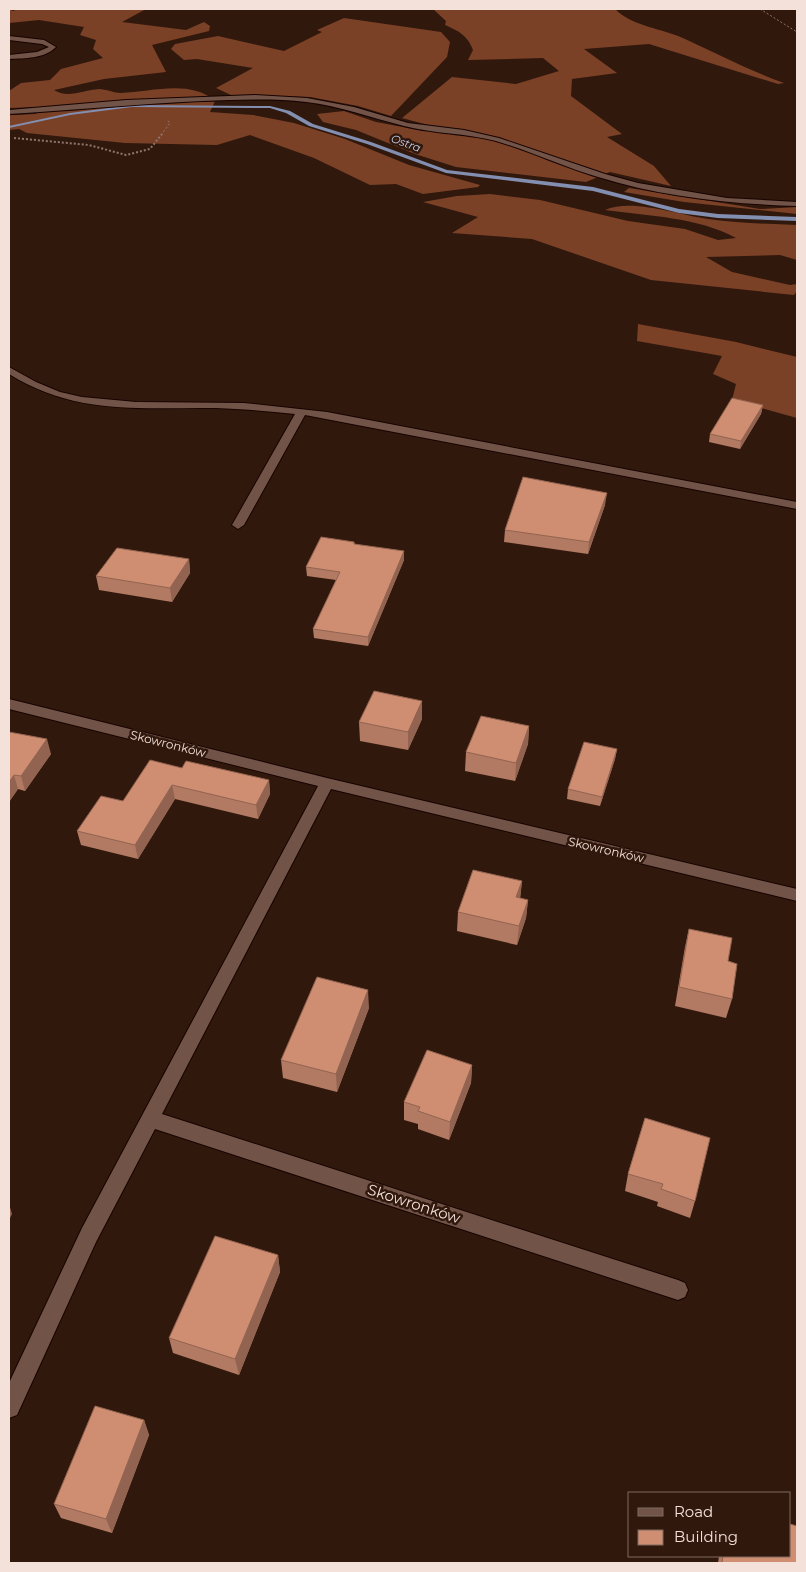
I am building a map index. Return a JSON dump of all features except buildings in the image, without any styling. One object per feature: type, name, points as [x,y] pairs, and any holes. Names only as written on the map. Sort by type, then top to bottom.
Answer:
[{"type":"street","points":[[9,38],[44,42],[53,47],[41,53],[9,57]]},
{"type":"street","points":[[9,112],[117,102],[233,97],[308,100],[354,109],[407,125],[464,132],[499,140],[602,176],[638,185],[727,200],[797,204]]},
{"type":"street","points":[[36,111],[67,113]]},
{"type":"street","points":[[9,370],[26,381],[50,392],[98,403],[237,406],[302,412],[410,430],[797,506]]},
{"type":"street","points":[[238,525],[302,412]]},
{"type":"street","name":"Skowronków","points":[[9,704],[327,784],[797,895]]},
{"type":"street","points":[[9,1407],[89,1235],[327,784]]},
{"type":"street","name":"Skowronków","points":[[151,1119],[678,1290]]},
{"type":"path","points":[[760,9],[797,32]]},
{"type":"path","points":[[14,138],[89,145],[126,155],[150,149],[170,124],[166,118]]},
{"type":"shaded area","points":[[9,9],[13,11],[18,9],[146,9],[122,22],[186,30],[204,22],[210,26],[209,31],[152,45],[166,72],[104,79],[54,90],[59,93],[70,94],[99,89],[121,93],[170,88],[194,90],[205,94],[215,101],[210,112],[253,115],[294,123],[345,139],[409,165],[480,185],[478,187],[423,194],[396,184],[370,185],[314,158],[250,135],[217,145],[125,143],[27,133],[19,129],[9,130],[9,115],[36,114],[40,107],[9,108],[9,91],[21,83],[50,80],[61,69],[103,58],[93,49],[96,40],[80,35],[84,27],[39,20],[9,23]]},
{"type":"shaded area","points":[[433,9],[615,9],[639,24],[676,35],[746,68],[784,83],[778,84],[649,44],[584,49],[617,73],[572,79],[571,96],[622,134],[607,137],[654,166],[671,186],[610,172],[586,182],[456,167],[415,154],[356,130],[323,122],[317,114],[344,111],[376,122],[424,131],[428,125],[402,118],[452,77],[516,84],[559,71],[543,58],[468,60],[473,50],[466,38],[445,25],[446,21]]},
{"type":"shaded area","points":[[344,18],[441,32],[450,42],[447,57],[391,116],[358,106],[310,97],[231,95],[216,88],[253,68],[197,59],[184,60],[171,49],[175,44],[218,36],[284,51],[322,32],[317,30]]},
{"type":"shaded area","points":[[629,188],[760,209],[797,207],[797,214],[684,202],[624,192]]},
{"type":"shaded area","points":[[490,194],[540,200],[628,221],[685,229],[718,240],[736,238],[689,221],[605,210],[628,206],[656,208],[719,220],[797,225],[797,260],[780,255],[706,257],[732,272],[790,285],[797,284],[797,291],[794,295],[651,280],[532,239],[452,233],[478,217],[423,202],[457,196]]},
{"type":"shaded area","points":[[638,324],[736,342],[797,357],[797,418],[732,400],[736,384],[713,374],[722,356],[637,341]]},
{"type":"waterway","name":"Ostra","points":[[9,127],[70,114],[132,106],[270,107],[288,112],[311,125],[369,143],[446,171],[593,189],[679,211],[718,216],[797,219]]}]
